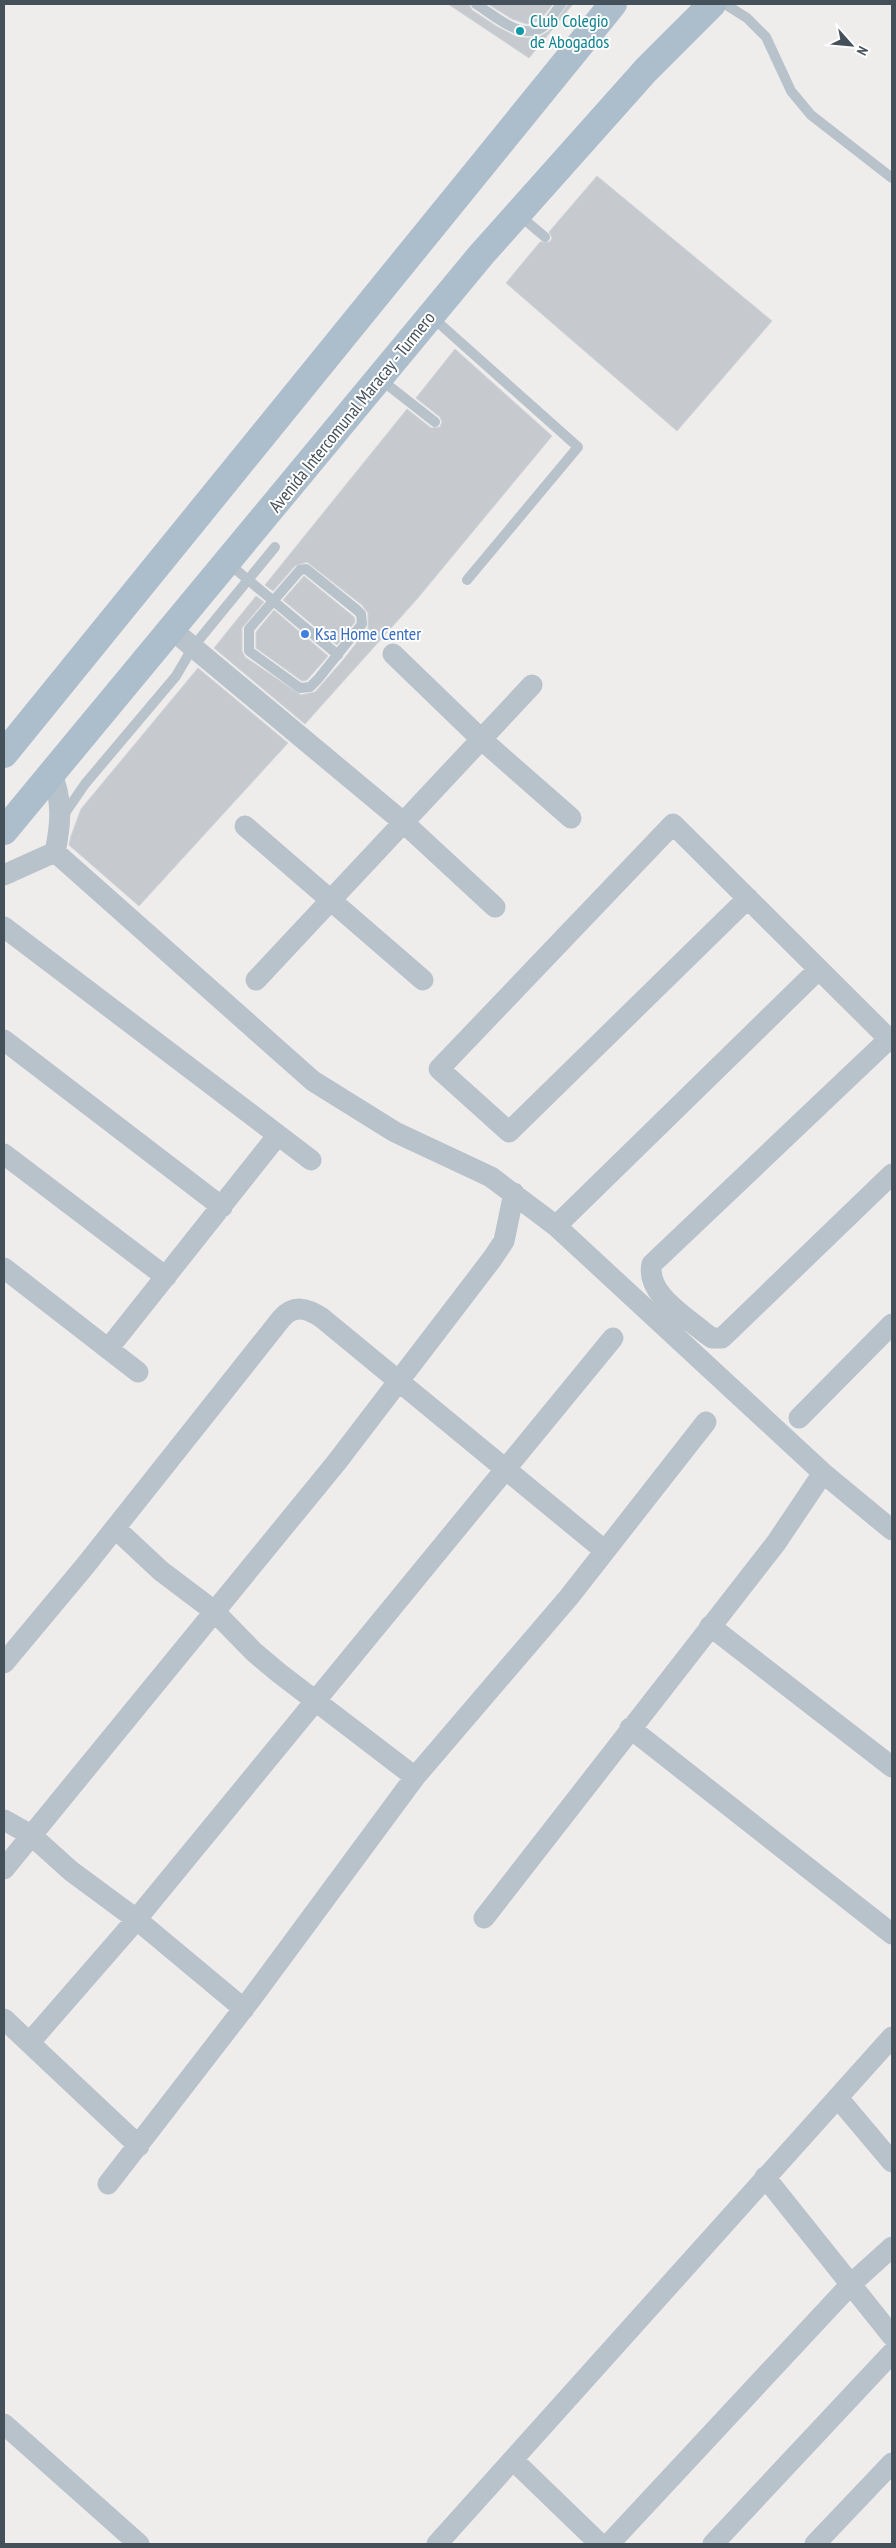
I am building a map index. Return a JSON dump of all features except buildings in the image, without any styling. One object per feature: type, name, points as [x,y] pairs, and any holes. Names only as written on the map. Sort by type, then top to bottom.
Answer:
[{"type":"main road","points":[[4,754],[613,4]]},
{"type":"main road","name":"Avenida Intercomunal Maracay - Turmero","points":[[4,831],[170,628],[228,563],[430,316],[646,70],[712,4]]},
{"type":"street","points":[[170,628],[231,676],[404,822],[494,907]]},
{"type":"street","points":[[393,654],[482,739],[570,818]]},
{"type":"street","points":[[256,980],[532,685]]},
{"type":"street","points":[[51,773],[59,795],[60,821],[55,852]]},
{"type":"street","points":[[748,898],[509,1132],[439,1069],[673,824],[748,898],[819,969],[891,1040],[652,1264],[653,1281],[664,1296],[705,1333],[712,1338],[722,1338],[892,1174]]},
{"type":"street","points":[[246,826],[423,980]]},
{"type":"street","points":[[4,875],[55,852]]},
{"type":"street","points":[[55,852],[313,1081],[395,1132],[491,1177],[556,1226],[823,1473],[892,1530]]},
{"type":"street","points":[[4,928],[311,1160]]},
{"type":"street","points":[[556,1226],[819,969]]},
{"type":"street","points":[[4,1040],[222,1207]]},
{"type":"street","points":[[108,1349],[278,1136]]},
{"type":"street","points":[[4,1154],[166,1277]]},
{"type":"street","points":[[4,1869],[336,1463],[504,1241],[514,1193]]},
{"type":"street","points":[[4,1268],[138,1372]]},
{"type":"street","points":[[4,1664],[282,1319],[292,1310],[310,1310],[399,1380],[434,1412],[506,1468],[605,1551]]},
{"type":"street","points":[[799,1418],[892,1324]]},
{"type":"street","points":[[30,2042],[136,1919],[613,1338]]},
{"type":"street","points":[[108,2184],[244,2009],[415,1778],[569,1597],[706,1422]]},
{"type":"street","points":[[484,1918],[630,1728],[776,1543],[823,1473]]},
{"type":"street","points":[[115,1528],[161,1571],[214,1611],[254,1652],[415,1778]]},
{"type":"street","points":[[710,1626],[892,1767]]},
{"type":"street","points":[[630,1728],[892,1934]]},
{"type":"street","points":[[4,1820],[31,1835],[71,1871],[136,1919],[244,2009]]},
{"type":"street","points":[[4,2019],[138,2146]]},
{"type":"street","points":[[436,2544],[892,2037]]},
{"type":"street","points":[[838,2098],[892,2162]]},
{"type":"street","points":[[766,2177],[852,2283],[892,2336]]},
{"type":"street","points":[[609,2544],[852,2283],[892,2247]]},
{"type":"street","points":[[713,2544],[892,2353]]},
{"type":"street","points":[[4,2424],[139,2544]]},
{"type":"street","points":[[513,2460],[600,2544]]},
{"type":"street","points":[[815,2544],[892,2462]]},
{"type":"lane","points":[[476,4],[518,30],[531,32],[544,26],[561,4]]},
{"type":"lane","points":[[726,4],[747,18],[766,37],[790,91],[811,115],[892,178]]},
{"type":"lane","points":[[518,214],[545,237]]},
{"type":"lane","points":[[430,316],[578,447],[467,580]]},
{"type":"lane","points":[[379,378],[435,422]]},
{"type":"lane","points":[[60,821],[85,784],[176,676],[193,647],[275,547]]},
{"type":"lane","points":[[228,563],[338,655]]},
{"type":"lane","points":[[306,569],[361,614],[362,624],[338,655],[310,687],[300,688],[249,651],[248,629],[300,570],[306,569]]},
{"type":"place","name":"Club Colegio de Abogados","points":[[520,31]]},
{"type":"place","name":"Ksa Home Center","points":[[305,634]]}]
